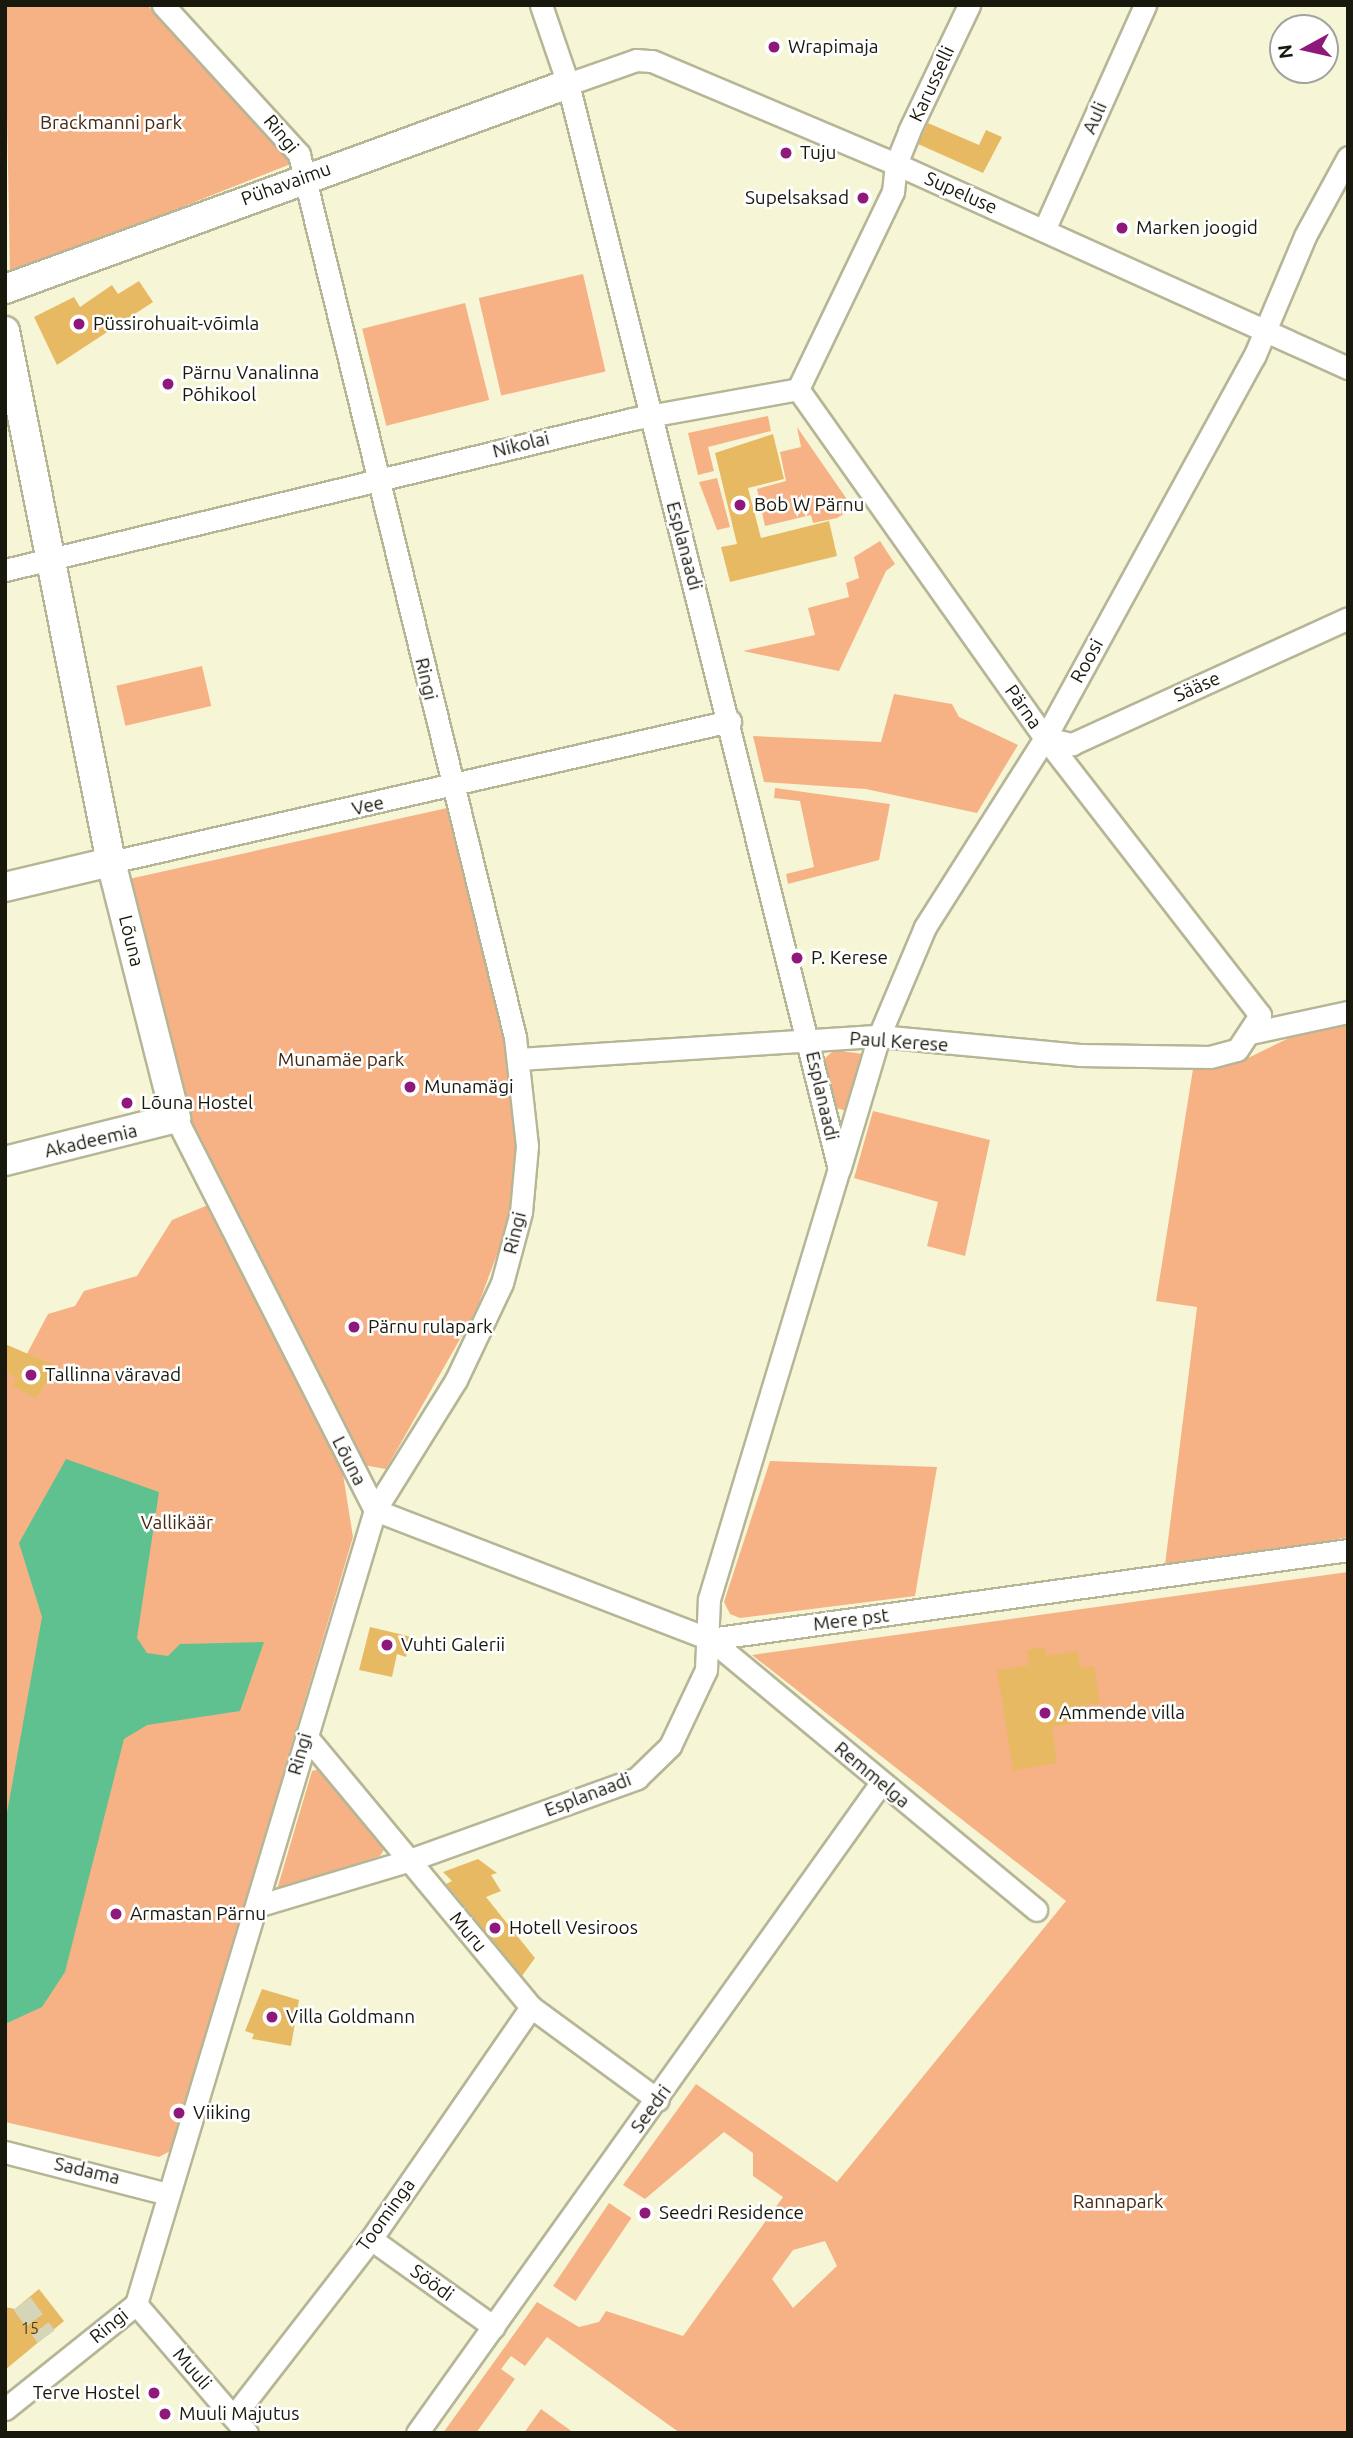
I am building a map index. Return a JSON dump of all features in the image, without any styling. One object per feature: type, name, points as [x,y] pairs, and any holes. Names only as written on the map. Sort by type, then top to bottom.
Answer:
[{"type":"street","name":"Ringi","points":[[5,2409],[136,2304],[375,1510],[456,1380],[502,1283],[521,1212],[527,1146],[519,1059],[299,154],[163,5]]},
{"type":"street","name":"Esplanaadi","points":[[257,1906],[407,1861],[637,1777],[670,1746],[706,1670],[710,1639],[709,1600],[839,1169],[730,721],[649,415],[568,84],[541,5]]},
{"type":"street","name":"Karusselli","points":[[896,164],[969,5]]},
{"type":"street","name":"Auli","points":[[1044,230],[1145,5]]},
{"type":"street","name":"Supeluse","points":[[568,84],[636,60],[652,61],[896,164],[1348,368]]},
{"type":"street","name":"Pühavaimu","points":[[5,289],[306,177],[568,84]]},
{"type":"street","name":"Roosi","points":[[839,1169],[879,1036],[925,927],[1045,738],[1265,331],[1305,236],[1348,157]]},
{"type":"street","points":[[799,389],[893,192],[896,164]]},
{"type":"street","name":"Lõuna","points":[[5,331],[53,559],[111,862],[176,1118],[375,1510]]},
{"type":"street","name":"Nikolai","points":[[5,570],[649,415],[799,389]]},
{"type":"street","name":"Pärna","points":[[799,389],[1045,738],[1255,1024]]},
{"type":"street","name":"Sääse","points":[[1045,738],[1072,744],[1348,618]]},
{"type":"street","name":"Vee","points":[[5,887],[452,787],[730,721]]},
{"type":"street","points":[[1255,1024],[1348,1013]]},
{"type":"street","name":"Paul Kerese","points":[[519,1059],[879,1036],[1164,1058],[1222,1055],[1237,1050],[1255,1024]]},
{"type":"street","name":"Akadeemia","points":[[5,1161],[176,1118]]},
{"type":"street","name":"Mere pst","points":[[375,1510],[710,1639],[1348,1549]]},
{"type":"street","name":"Remmelga","points":[[710,1639],[1036,1910]]},
{"type":"street","name":"Muru","points":[[306,1736],[407,1861],[531,2007],[657,2100]]},
{"type":"street","name":"Seedri","points":[[417,2433],[881,1783]]},
{"type":"street","name":"Toominga","points":[[240,2425],[531,2007]]},
{"type":"street","name":"Sadama","points":[[5,2152],[167,2194]]},
{"type":"street","name":"Söödi","points":[[371,2239],[494,2327]]},
{"type":"street","name":"Muuli","points":[[136,2304],[240,2425]]},
{"type":"green space","name":"Brackmanni park","points":[[5,5],[147,5],[296,162],[10,275]]},
{"type":"green space","points":[[583,274],[605,371],[501,396],[479,298]]},
{"type":"green space","points":[[465,303],[489,400],[386,426],[362,329]]},
{"type":"green space","points":[[768,416],[771,431],[708,447],[714,471],[698,475],[688,433]]},
{"type":"green space","points":[[797,427],[853,508],[837,518],[813,523],[811,515],[765,526],[757,489],[786,481],[780,452],[801,447]]},
{"type":"green space","points":[[717,478],[730,527],[717,530],[699,482]]},
{"type":"green space","points":[[880,541],[895,564],[886,571],[839,671],[743,651],[815,635],[808,608],[849,597],[846,583],[859,578],[854,557]]},
{"type":"green space","points":[[202,666],[211,706],[125,726],[116,686]]},
{"type":"green space","points":[[894,694],[952,704],[959,717],[1018,745],[977,813],[866,789],[764,782],[753,736],[881,742]]},
{"type":"green space","points":[[775,788],[890,804],[879,860],[788,884],[786,874],[814,867],[800,801],[774,798]]},
{"type":"green space","name":"Munamäe park","points":[[447,808],[507,1053],[519,1126],[515,1176],[506,1230],[476,1311],[386,1469],[363,1465],[187,1119],[129,879]]},
{"type":"green space","points":[[1348,1021],[1348,1537],[1164,1573],[1197,1307],[1156,1301],[1193,1069],[1242,1061],[1303,1031]]},
{"type":"green space","points":[[834,1050],[863,1054],[846,1111],[837,1108],[823,1060]]},
{"type":"green space","points":[[873,1111],[990,1140],[965,1256],[927,1246],[938,1202],[854,1178]]},
{"type":"green space","name":"Vallikäär","points":[[208,1205],[341,1462],[353,1537],[172,2150],[159,2157],[5,2122],[5,1368],[21,1365],[48,1314],[75,1306],[84,1291],[137,1276],[172,1220]]},
{"type":"green space","points":[[770,1461],[937,1467],[915,1596],[740,1618],[730,1614],[724,1602]]},
{"type":"green space","name":"Rannapark","points":[[1348,1572],[1348,2433],[680,2433],[547,2337],[525,2366],[511,2356],[501,2369],[515,2379],[476,2433],[443,2433],[537,2302],[579,2327],[599,2322],[606,2311],[683,2336],[783,2197],[753,2176],[753,2153],[724,2132],[645,2199],[623,2185],[696,2084],[837,2182],[1066,1901],[752,1655]],"holes":[[[825,2241],[837,2266],[793,2308],[772,2279],[793,2250]]]},
{"type":"green space","points":[[320,1769],[385,1848],[380,1856],[276,1893],[312,1771]]},
{"type":"green space","points":[[609,2203],[631,2218],[575,2301],[553,2286]]},
{"type":"green space","points":[[541,2409],[574,2433],[524,2433]]},
{"type":"shaded area","points":[[66,1459],[159,1492],[137,1638],[147,1653],[168,1656],[180,1644],[264,1642],[240,1711],[147,1725],[124,1739],[65,1972],[42,2007],[5,2024],[5,1824],[42,1617],[19,1543]]},
{"type":"building","points":[[928,123],[979,145],[986,130],[1002,137],[983,173],[918,144]]},
{"type":"building","name":"Püssirohuait-võimla","points":[[139,281],[153,302],[57,365],[34,317],[74,297],[80,307],[112,285],[118,294]]},
{"type":"building","name":"Bob W Pärnu","points":[[773,434],[784,479],[748,488],[761,538],[829,521],[837,556],[730,582],[721,547],[737,544],[715,453]]},
{"type":"building","name":"Tallinna väravad","points":[[5,1344],[56,1366],[36,1399],[12,1385],[16,1378],[5,1371]]},
{"type":"building","name":"Vuhti Galerii","points":[[370,1627],[412,1637],[406,1657],[397,1654],[392,1677],[359,1670]]},
{"type":"building","name":"Ammende villa","points":[[1045,1647],[1047,1656],[1078,1651],[1080,1668],[1094,1666],[1100,1703],[1084,1705],[1086,1721],[1052,1727],[1057,1763],[1013,1770],[997,1670],[1029,1665],[1027,1650]]},
{"type":"building","name":"Hotell Vesiroos","points":[[478,1859],[497,1873],[491,1875],[501,1891],[486,1897],[535,1958],[522,1976],[446,1884],[452,1881],[443,1872]]},
{"type":"building","name":"Villa Goldmann","points":[[262,1989],[299,2000],[291,2046],[252,2039],[254,2034],[245,2031]]},
{"type":"building","points":[[39,2289],[64,2321],[5,2370],[5,2307],[15,2309]]},
{"type":"tunnel","points":[[22,2303],[46,2336]]},
{"type":"place","name":"Wrapimaja","points":[[774,47]]},
{"type":"place","name":"Tuju","points":[[786,153]]},
{"type":"place","name":"Supelsaksad","points":[[863,198]]},
{"type":"place","name":"Marken joogid","points":[[1122,228]]},
{"type":"place","name":"Püssirohuait-võimla","points":[[79,324]]},
{"type":"place","name":"Pärnu Vanalinna Põhikool","points":[[168,384]]},
{"type":"place","name":"Bob W Pärnu","points":[[740,505]]},
{"type":"place","name":"P. Kerese","points":[[797,958]]},
{"type":"place","name":"Munamägi","points":[[410,1087]]},
{"type":"place","name":"Lõuna Hostel","points":[[127,1103]]},
{"type":"place","name":"Pärnu rulapark","points":[[354,1327]]},
{"type":"place","name":"Tallinna väravad","points":[[31,1375]]},
{"type":"place","name":"Vuhti Galerii","points":[[387,1645]]},
{"type":"place","name":"Ammende villa","points":[[1045,1713]]},
{"type":"place","name":"Armastan Pärnu","points":[[116,1914]]},
{"type":"place","name":"Hotell Vesiroos","points":[[495,1928]]},
{"type":"place","name":"Villa Goldmann","points":[[272,2017]]},
{"type":"place","name":"Viiking","points":[[179,2113]]},
{"type":"place","name":"Seedri Residence","points":[[645,2213]]},
{"type":"place","name":"Terve Hostel","points":[[154,2393]]},
{"type":"place","name":"Muuli Majutus","points":[[165,2414]]}]
